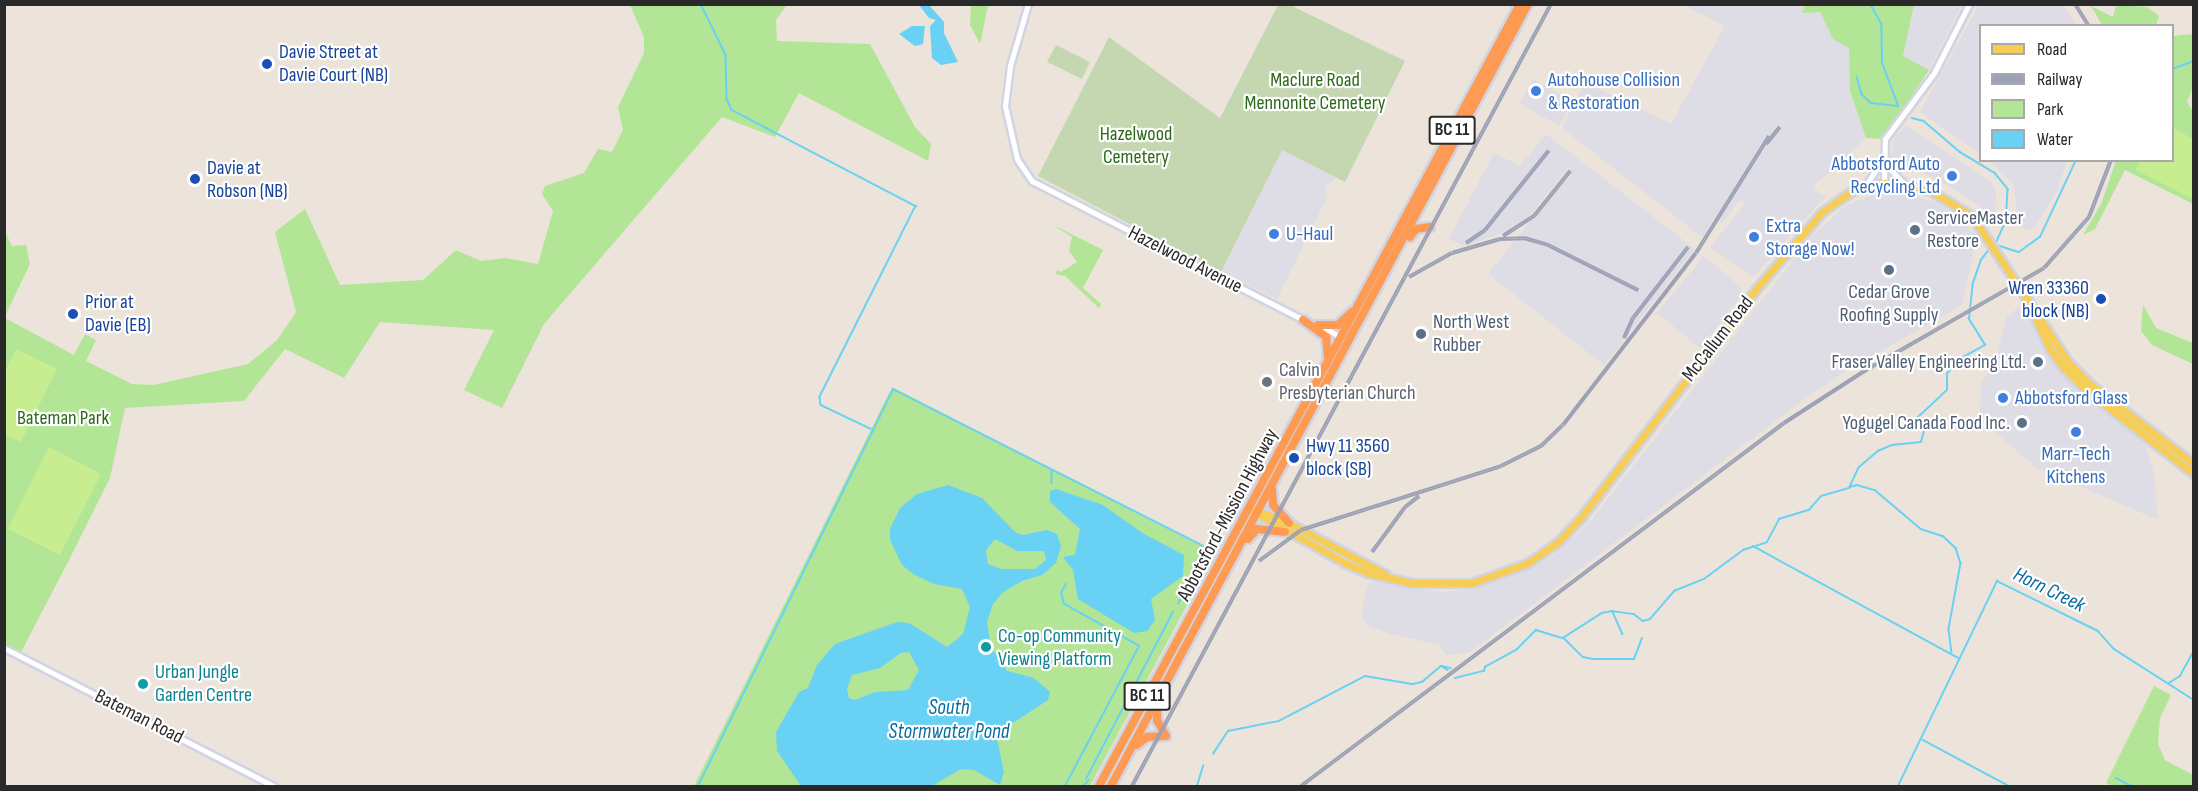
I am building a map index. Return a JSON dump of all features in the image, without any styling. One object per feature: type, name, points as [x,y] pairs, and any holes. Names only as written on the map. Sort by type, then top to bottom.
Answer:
[{"type":"highway","name":"Abbotsford-Mission Highway","points":[[1255,512],[1342,338],[1431,189],[1528,4]]},
{"type":"highway","name":"Abbotsford-Mission Highway","points":[[1099,786],[1275,479],[1518,6]]},
{"type":"highway","points":[[1318,326],[1338,325],[1379,294],[1413,231],[1430,227],[1423,211],[1431,189]]},
{"type":"highway","points":[[1303,320],[1326,336],[1327,366]]},
{"type":"highway","points":[[1342,338],[1343,350]]},
{"type":"highway","points":[[1105,786],[1142,723],[1201,610],[1253,531],[1287,528],[1272,505],[1275,479]]},
{"type":"highway","name":"Abbotsford-Mission Highway","points":[[1111,786],[1201,610]]},
{"type":"highway","points":[[1111,786],[1140,741],[1166,736],[1156,716],[1161,691]]},
{"type":"main road","name":"McCallum Road","points":[[1255,512],[1390,577],[1432,585],[1479,581],[1528,563],[1559,541],[1803,233],[1839,199],[1866,185],[1904,184],[1931,191],[1958,204],[1988,236],[2029,301]]},
{"type":"main road","points":[[2029,301],[2055,345],[2091,385],[2193,464]]},
{"type":"main road","points":[[2029,301],[2040,332],[2064,368],[2086,390],[2193,474]]},
{"type":"street","name":"Hazelwood Avenue","points":[[1028,4],[1010,66],[1005,106],[1017,159],[1030,179],[1342,338]]},
{"type":"street","points":[[1866,185],[1882,161],[1890,130],[1934,73],[1969,4]]},
{"type":"street","points":[[1882,161],[1884,183]]},
{"type":"street","points":[[1882,161],[1904,184]]},
{"type":"street","name":"Bateman Road","points":[[4,648],[274,786]]},
{"type":"shaded area","points":[[1805,4],[1802,13],[1820,12],[1833,39],[1849,48],[1850,91],[1866,138],[1813,187],[1825,197],[1753,277],[1710,247],[1745,204],[1741,199],[1723,222],[1714,217],[1703,238],[1562,128],[1585,82],[1671,124],[1725,26],[1684,5]]},
{"type":"shaded area","points":[[1914,5],[1962,5],[1929,70],[1903,56]]},
{"type":"shaded area","points":[[1979,5],[2063,5],[2075,24],[1979,24],[1979,153],[1920,112]]},
{"type":"shaded area","points":[[1533,79],[1573,101],[1559,126],[1519,103]]},
{"type":"shaded area","points":[[1906,125],[1991,182],[1996,190],[1995,218],[1958,191],[1890,157],[1895,137]]},
{"type":"shaded area","points":[[1546,134],[1695,249],[1604,365],[1488,274],[1571,170],[1568,168],[1528,218],[1509,231],[1464,246],[1449,239],[1494,153],[1520,166]]},
{"type":"shaded area","name":"U-Haul","points":[[1282,149],[1337,178],[1325,187],[1327,197],[1277,299],[1221,272]]},
{"type":"shaded area","points":[[1991,162],[2067,162],[2057,191],[2035,227],[2027,230],[2018,226],[2014,185]]},
{"type":"shaded area","points":[[1896,192],[1942,204],[1977,235],[1962,305],[1851,368],[1799,403],[1470,652],[1446,655],[1439,645],[1391,634],[1369,626],[1361,617],[1367,586],[1372,581],[1444,592],[1476,588],[1544,562],[1566,545],[1593,518],[1810,238],[1845,206],[1872,195]]},
{"type":"shaded area","points":[[1704,256],[1742,288],[1741,296],[1700,348],[1657,313]]},
{"type":"shaded area","points":[[2021,306],[2061,372],[2145,444],[2154,473],[2158,520],[2035,467],[1994,431],[1980,413],[1981,384],[1995,361],[2007,316]]},
{"type":"green space","name":"Bateman Park","points":[[630,5],[787,5],[776,20],[777,41],[870,44],[915,127],[931,144],[928,161],[799,93],[775,137],[722,117],[544,324],[502,408],[464,390],[494,330],[380,322],[344,378],[285,349],[244,401],[125,408],[110,478],[69,560],[20,654],[4,646],[5,318],[74,355],[85,334],[96,340],[86,361],[132,384],[153,385],[248,364],[277,340],[296,312],[275,232],[305,209],[340,285],[423,280],[456,250],[481,261],[506,258],[538,264],[553,211],[542,194],[545,186],[584,173],[598,149],[612,152],[623,130],[618,107],[644,53],[644,37]]},
{"type":"green space","points":[[971,5],[988,5],[980,44],[970,25]]},
{"type":"green space","name":"Hazelwood Cemetery","points":[[1278,5],[1290,5],[1405,61],[1345,182],[1282,150],[1221,272],[1038,176],[1109,37],[1220,118]]},
{"type":"green space","points":[[1805,5],[1914,5],[1903,56],[1929,70],[1883,139],[1866,138],[1850,91],[1849,48],[1833,39],[1820,12],[1802,13]]},
{"type":"green space","points":[[2116,5],[2147,7],[2159,16],[2156,24],[2101,24],[2091,6],[2113,17]]},
{"type":"green space","points":[[2193,34],[2193,87],[2187,102],[2193,111],[2193,204],[2125,170],[2095,229],[2083,235],[2101,204],[2116,162],[2174,162],[2174,36]]},
{"type":"green space","name":"Hazelwood Cemetery","points":[[1056,45],[1090,62],[1082,79],[1047,62]]},
{"type":"green space","points":[[2174,129],[2193,139],[2193,199],[2136,170],[2140,162],[2174,162]]},
{"type":"green space","points":[[1053,225],[1103,250],[1083,288],[1101,304],[1099,308],[1065,276],[1056,274],[1057,270],[1061,272],[1077,262],[1069,251],[1072,237]]},
{"type":"green space","points":[[4,230],[12,246],[26,245],[30,264],[5,316]]},
{"type":"green space","points":[[2143,305],[2156,328],[2193,343],[2193,364],[2152,345],[2141,331]]},
{"type":"green space","points":[[16,349],[57,369],[21,442],[4,434],[5,372]]},
{"type":"green space","points":[[892,387],[1215,553],[1090,786],[694,786]]},
{"type":"green space","points":[[49,447],[101,474],[60,555],[8,529]]},
{"type":"green space","points":[[2154,686],[2171,695],[2160,718],[2158,744],[2165,760],[2193,775],[2193,786],[2113,786],[2106,783]]},
{"type":"water","points":[[919,5],[929,5],[944,22],[944,33],[958,62],[941,65],[932,58],[930,26],[936,20],[929,18]]},
{"type":"water","points":[[912,26],[925,26],[923,44],[915,46],[899,34]]},
{"type":"water","name":"South Stormwater Pond","points":[[948,485],[982,498],[1015,532],[1023,535],[1047,530],[1057,534],[1061,546],[1056,563],[1042,575],[1022,581],[1003,592],[993,604],[987,622],[991,647],[1007,671],[1034,678],[1050,692],[1048,700],[996,734],[1004,772],[1000,785],[974,770],[961,769],[932,786],[801,786],[777,751],[776,732],[799,692],[808,688],[817,665],[835,644],[897,622],[909,623],[947,647],[963,634],[970,607],[962,589],[934,584],[913,574],[902,565],[890,540],[890,529],[900,508],[917,494]],"holes":[[[995,539],[1017,551],[1044,551],[1046,560],[1035,569],[1001,569],[988,564],[986,550]],[[909,652],[919,670],[908,690],[876,692],[854,700],[849,698],[847,689],[852,675],[880,668],[901,653]]]},
{"type":"water","points":[[1056,489],[1103,505],[1144,534],[1184,555],[1183,576],[1151,599],[1155,620],[1147,631],[1134,633],[1078,599],[1073,570],[1063,557],[1075,555],[1080,529],[1050,502],[1050,491]]},
{"type":"waterway","points":[[701,4],[726,55],[727,99],[732,110],[916,206],[820,397],[821,405],[871,429]]},
{"type":"waterway","points":[[1857,77],[1862,94],[1871,103],[1898,106],[1882,63],[1881,24],[1870,4]]},
{"type":"waterway","points":[[2174,68],[2194,61]]},
{"type":"waterway","points":[[1912,118],[1924,121],[1960,152],[1995,173],[2008,189],[2006,222],[1995,246]]},
{"type":"waterway","points":[[1997,245],[2019,252],[2040,237],[2075,162]]},
{"type":"waterway","points":[[1455,678],[1484,671],[1485,667],[1517,649],[1536,630],[1563,638],[1602,613],[1612,611],[1634,614],[1643,621],[1650,619],[1674,591],[1704,579],[1743,550],[1767,542],[1779,519],[1809,510],[1821,496],[1849,488],[1859,467],[1878,451],[1892,445],[1921,442],[1924,431],[1918,426],[1917,418],[1947,390],[1947,374],[1958,360],[1985,345],[1969,319],[1973,283],[1981,260],[1990,248]]},
{"type":"waterway","points":[[698,786],[893,389],[1208,548]]},
{"type":"waterway","points":[[1052,470],[1052,483]]},
{"type":"waterway","points":[[1850,487],[1857,485],[1875,490],[1921,529],[1943,536],[1956,548],[1961,563],[1949,629],[1952,652]]},
{"type":"waterway","points":[[1178,604],[1208,548],[1241,502]]},
{"type":"waterway","name":"Horn Creek","points":[[1753,546],[1958,658]]},
{"type":"waterway","name":"Horn Creek","points":[[1898,786],[1997,581],[2098,631],[2114,649],[2194,700]]},
{"type":"waterway","points":[[1065,786],[1139,646],[1064,604],[1061,593],[1066,584]]},
{"type":"waterway","points":[[1086,779],[1173,612]]},
{"type":"waterway","points":[[1613,612],[1623,634]]},
{"type":"waterway","points":[[1564,638],[1583,657],[1593,659],[1634,659],[1642,638]]},
{"type":"waterway","name":"Horn Creek","points":[[2169,683],[2180,676],[2194,651]]},
{"type":"waterway","points":[[1213,754],[1228,731],[1279,721],[1365,676],[1413,684],[1422,682],[1441,666],[1448,670]]},
{"type":"waterway","points":[[1442,666],[1451,668]]},
{"type":"waterway","points":[[1923,740],[2009,786]]},
{"type":"waterway","points":[[1197,786],[1203,766]]},
{"type":"waterway","points":[[2116,778],[2132,786]]},
{"type":"waterway","points":[[1083,786],[1089,780]]},
{"type":"railway","points":[[1132,786],[1551,4]]},
{"type":"railway","points":[[2075,4],[2088,24]]},
{"type":"railway","points":[[1766,144],[1780,127]]},
{"type":"railway","points":[[1259,561],[1301,530],[1501,466],[1541,446],[1563,425],[1696,253],[1769,136]]},
{"type":"railway","points":[[1466,243],[1485,230],[1549,150]]},
{"type":"railway","points":[[1301,786],[1784,423],[1866,370],[2044,268],[2089,217],[2110,162]]},
{"type":"railway","points":[[1503,236],[1534,216],[1570,171]]},
{"type":"railway","points":[[1409,277],[1452,253],[1500,239],[1524,238],[1548,245],[1638,290]]},
{"type":"railway","points":[[1624,338],[1633,318],[1688,247]]},
{"type":"railway","points":[[1372,552],[1405,507],[1419,496]]},
{"type":"place","name":"Davie Street at Davie Court (NB)","points":[[267,64]]},
{"type":"place","name":"Autohouse Collision & Restoration","points":[[1536,91]]},
{"type":"place","name":"Abbotsford Auto Recycling Ltd","points":[[1952,176]]},
{"type":"place","name":"Davie at Robson (NB)","points":[[195,179]]},
{"type":"place","name":"ServiceMaster Restore","points":[[1915,230]]},
{"type":"place","name":"U-Haul","points":[[1274,234]]},
{"type":"place","name":"Extra Storage Now!","points":[[1754,237]]},
{"type":"place","name":"Cedar Grove Roofing Supply","points":[[1889,270]]},
{"type":"place","name":"Wren 33360 block (NB)","points":[[2101,299]]},
{"type":"place","name":"Prior at Davie (EB)","points":[[73,314]]},
{"type":"place","name":"North West Rubber","points":[[1421,334]]},
{"type":"place","name":"Fraser Valley Engineering Ltd.","points":[[2038,362]]},
{"type":"place","name":"Calvin Presbyterian Church","points":[[1267,382]]},
{"type":"place","name":"Abbotsford Glass","points":[[2003,398]]},
{"type":"place","name":"Yogugel Canada Food Inc.","points":[[2022,423]]},
{"type":"place","name":"Marr-Tech Kitchens","points":[[2076,432]]},
{"type":"place","name":"Hwy 11 3560 block (SB)","points":[[1294,458]]},
{"type":"place","name":"Co-op Community Viewing Platform","points":[[986,647]]},
{"type":"place","name":"Urban Jungle Garden Centre","points":[[143,684]]},
{"type":"park label","name":"Maclure Road Mennonite Cemetery","points":[[1315,92]]}]
